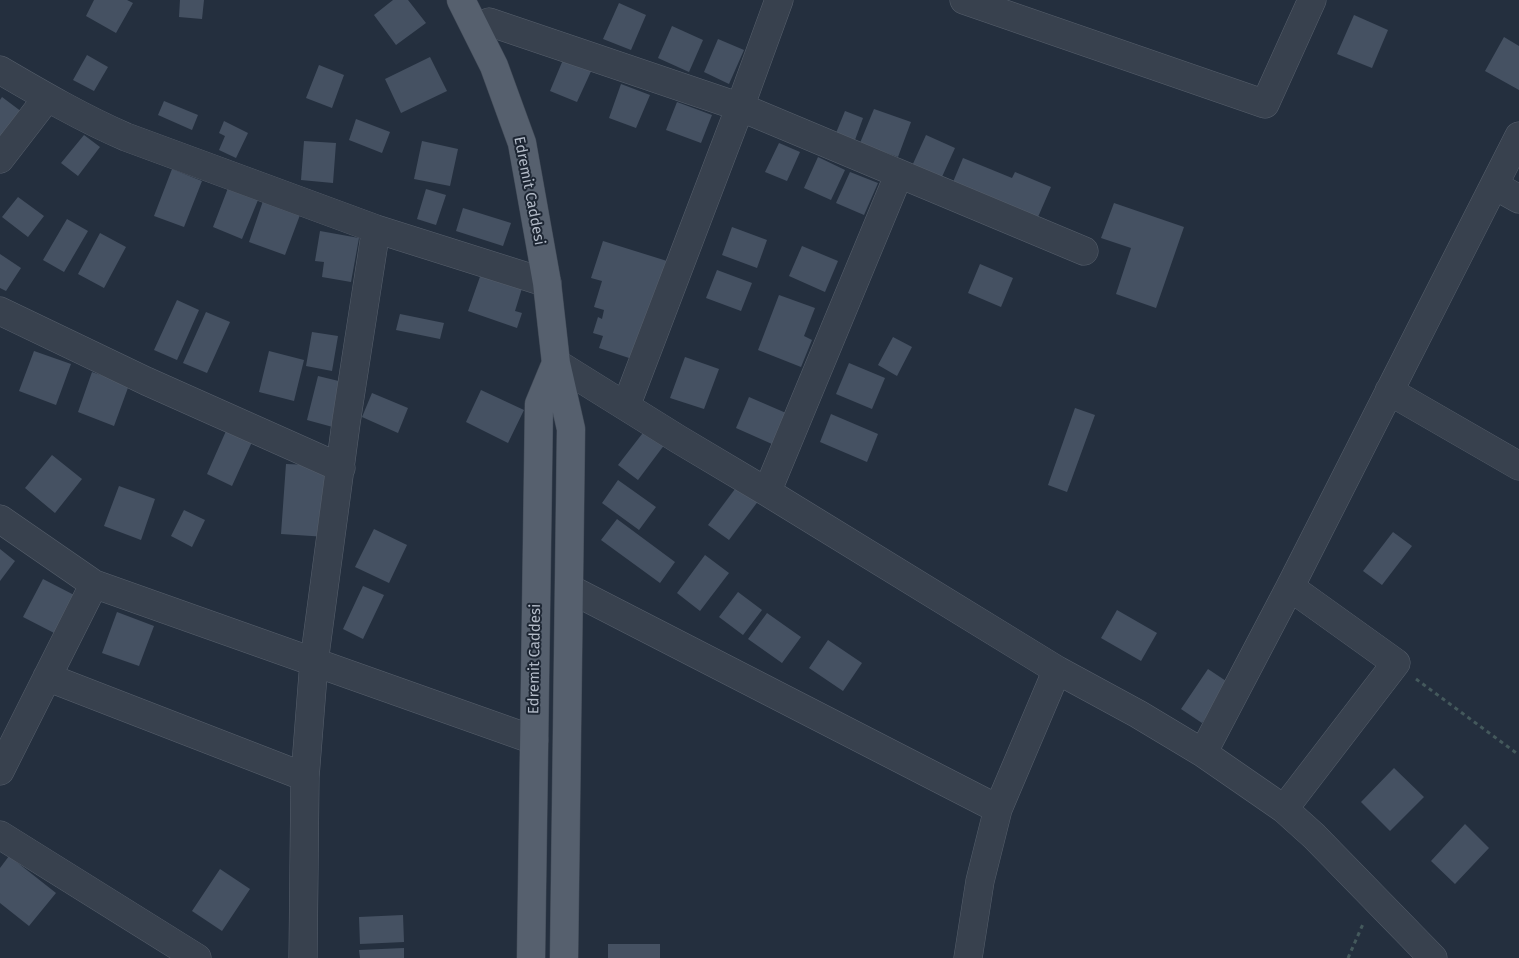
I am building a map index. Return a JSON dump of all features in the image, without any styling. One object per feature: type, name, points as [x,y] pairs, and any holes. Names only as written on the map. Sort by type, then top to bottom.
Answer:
[{"type":"main road","name":"Edremit Caddesi","points":[[461,0],[494,66],[522,143],[547,283],[556,363],[572,429],[564,958]]},
{"type":"main road","name":"Edremit Caddesi","points":[[531,958],[539,404],[556,363]]},
{"type":"street","points":[[626,406],[740,108],[779,0]]},
{"type":"street","points":[[964,0],[1265,104],[1312,0]]},
{"type":"street","points":[[494,66],[489,11],[740,108],[1084,251]]},
{"type":"street","points":[[0,70],[90,121],[126,138],[376,229],[547,283]]},
{"type":"street","points":[[0,159],[48,98]]},
{"type":"street","points":[[1203,754],[1519,136]]},
{"type":"street","points":[[767,492],[900,174]]},
{"type":"street","points":[[1494,185],[1519,199]]},
{"type":"street","points":[[303,958],[305,777],[314,662],[346,423],[376,229]]},
{"type":"street","points":[[0,311],[146,381],[341,468]]},
{"type":"street","points":[[556,363],[1057,670],[1138,714],[1203,754],[1284,809],[1314,836],[1433,958]]},
{"type":"street","points":[[1389,391],[1519,466]]},
{"type":"street","points":[[0,519],[94,584],[534,740]]},
{"type":"street","points":[[0,771],[94,584]]},
{"type":"street","points":[[1284,809],[1396,663],[1290,587]]},
{"type":"street","points":[[570,589],[998,809]]},
{"type":"street","points":[[968,958],[980,881],[998,809],[1057,670]]},
{"type":"street","points":[[47,677],[305,777]]},
{"type":"street","points":[[0,835],[197,958]]},
{"type":"path","points":[[1396,663],[1519,755]]},
{"type":"path","points":[[1348,958],[1374,898]]},
{"type":"building","points":[[94,0],[127,0],[133,3],[116,33],[86,16]]},
{"type":"building","points":[[180,0],[204,0],[202,19],[179,17]]},
{"type":"building","points":[[393,0],[408,0],[426,23],[396,45],[374,15]]},
{"type":"building","points":[[619,3],[646,15],[631,50],[603,39]]},
{"type":"building","points":[[1354,15],[1388,30],[1372,68],[1337,54]]},
{"type":"building","points":[[672,26],[703,40],[689,72],[658,58]]},
{"type":"building","points":[[1504,37],[1519,46],[1519,90],[1485,71]]},
{"type":"building","points":[[718,39],[744,50],[729,84],[704,72]]},
{"type":"building","points":[[87,55],[108,67],[94,91],[73,80]]},
{"type":"building","points":[[565,55],[593,67],[577,102],[550,91]]},
{"type":"building","points":[[430,57],[447,91],[401,113],[385,79]]},
{"type":"building","points":[[319,65],[344,75],[332,108],[306,98]]},
{"type":"building","points":[[621,84],[650,95],[636,128],[609,118]]},
{"type":"building","points":[[2,97],[22,112],[0,138],[0,100]]},
{"type":"building","points":[[164,101],[198,115],[192,130],[158,115]]},
{"type":"building","points":[[677,102],[712,115],[701,143],[666,130]]},
{"type":"building","points":[[874,109],[911,122],[898,157],[860,143]]},
{"type":"building","points":[[845,111],[863,118],[855,140],[836,133]]},
{"type":"building","points":[[356,119],[390,132],[382,153],[349,140]]},
{"type":"building","points":[[224,121],[248,133],[236,158],[219,150],[225,136],[219,133]]},
{"type":"building","points":[[84,135],[100,147],[78,176],[61,163]]},
{"type":"building","points":[[926,135],[955,148],[941,179],[912,166]]},
{"type":"building","points":[[304,141],[336,143],[333,183],[301,180]]},
{"type":"building","points":[[422,141],[458,149],[450,186],[414,179]]},
{"type":"building","points":[[779,143],[800,152],[787,181],[765,172]]},
{"type":"building","points":[[818,157],[845,170],[831,200],[804,188]]},
{"type":"building","points":[[963,158],[1012,178],[1015,172],[1051,187],[1038,217],[953,182]]},
{"type":"building","points":[[172,169],[202,181],[184,227],[154,216]]},
{"type":"building","points":[[850,172],[878,183],[864,215],[836,203]]},
{"type":"building","points":[[228,188],[258,200],[242,239],[213,227]]},
{"type":"building","points":[[426,189],[446,195],[436,225],[417,219]]},
{"type":"building","points":[[18,197],[44,216],[28,237],[2,217]]},
{"type":"building","points":[[263,201],[300,215],[285,255],[249,242]]},
{"type":"building","points":[[1114,203],[1184,227],[1156,308],[1116,294],[1131,248],[1101,238]]},
{"type":"building","points":[[463,208],[511,223],[503,246],[456,231]]},
{"type":"building","points":[[67,219],[88,231],[64,272],[43,260]]},
{"type":"building","points":[[732,227],[767,240],[757,268],[722,255]]},
{"type":"building","points":[[320,231],[359,238],[351,282],[322,277],[324,262],[315,261]]},
{"type":"building","points":[[100,233],[126,247],[104,288],[78,274]]},
{"type":"building","points":[[603,241],[667,261],[635,360],[599,348],[603,336],[593,333],[598,317],[602,319],[604,310],[594,307],[602,281],[591,278]]},
{"type":"building","points":[[802,246],[838,261],[825,292],[789,276]]},
{"type":"building","points":[[0,254],[21,268],[6,291],[0,288]]},
{"type":"building","points":[[980,264],[1013,278],[1001,307],[968,293]]},
{"type":"building","points":[[717,270],[752,283],[741,311],[706,298]]},
{"type":"building","points":[[482,271],[523,285],[515,311],[522,313],[517,328],[468,311]]},
{"type":"building","points":[[779,295],[815,308],[804,336],[812,340],[801,367],[758,350]]},
{"type":"building","points":[[177,300],[199,310],[177,360],[154,350]]},
{"type":"building","points":[[206,312],[230,322],[207,373],[183,363]]},
{"type":"building","points":[[400,314],[444,323],[440,339],[396,330]]},
{"type":"building","points":[[312,332],[338,336],[332,371],[306,366]]},
{"type":"building","points":[[893,337],[912,347],[897,376],[878,365]]},
{"type":"building","points":[[34,351],[71,364],[56,405],[19,391]]},
{"type":"building","points":[[269,351],[304,360],[294,401],[259,392]]},
{"type":"building","points":[[685,357],[719,369],[704,409],[670,398]]},
{"type":"building","points":[[849,363],[885,378],[872,409],[836,394]]},
{"type":"building","points":[[92,372],[129,385],[114,426],[78,412]]},
{"type":"building","points":[[318,376],[351,384],[340,429],[307,420]]},
{"type":"building","points":[[481,390],[524,410],[508,443],[466,422]]},
{"type":"building","points":[[372,393],[408,408],[398,433],[362,417]]},
{"type":"building","points":[[749,397],[786,413],[772,444],[736,428]]},
{"type":"building","points":[[1075,408],[1095,415],[1067,492],[1048,485]]},
{"type":"building","points":[[831,414],[878,434],[867,462],[820,442]]},
{"type":"building","points":[[649,425],[668,440],[638,480],[618,465]]},
{"type":"building","points":[[226,431],[252,442],[232,486],[207,474]]},
{"type":"building","points":[[52,455],[82,479],[55,513],[25,488]]},
{"type":"building","points":[[286,464],[332,466],[327,537],[281,534]]},
{"type":"building","points":[[618,480],[656,507],[639,530],[602,503]]},
{"type":"building","points":[[738,485],[759,500],[729,540],[708,525]]},
{"type":"building","points":[[119,486],[155,499],[141,540],[104,526]]},
{"type":"building","points":[[184,510],[205,520],[192,547],[171,536]]},
{"type":"building","points":[[617,519],[675,562],[660,583],[601,540]]},
{"type":"building","points":[[374,529],[407,545],[389,583],[355,567]]},
{"type":"building","points":[[1393,532],[1412,546],[1382,585],[1363,571]]},
{"type":"building","points":[[0,549],[15,561],[0,581]]},
{"type":"building","points":[[705,555],[729,573],[700,611],[677,593]]},
{"type":"building","points":[[43,579],[78,597],[58,635],[23,617]]},
{"type":"building","points":[[363,586],[384,595],[363,639],[343,629]]},
{"type":"building","points":[[738,592],[762,610],[743,635],[719,617]]},
{"type":"building","points":[[1117,610],[1157,633],[1141,661],[1101,638]]},
{"type":"building","points":[[117,612],[154,626],[139,666],[102,653]]},
{"type":"building","points":[[767,613],[801,637],[782,663],[748,639]]},
{"type":"building","points":[[828,640],[862,663],[843,691],[809,668]]},
{"type":"building","points":[[1208,669],[1229,683],[1202,723],[1181,709]]},
{"type":"building","points":[[1394,768],[1424,797],[1390,831],[1361,802]]},
{"type":"building","points":[[1465,824],[1489,848],[1455,884],[1431,861]]},
{"type":"building","points":[[9,856],[56,893],[29,926],[0,903],[0,868]]},
{"type":"building","points":[[220,869],[250,889],[222,931],[192,911]]},
{"type":"building","points":[[403,915],[404,942],[360,944],[359,917]]},
{"type":"building","points":[[608,944],[660,944],[660,958],[608,958]]},
{"type":"building","points":[[404,948],[404,958],[360,958],[359,950]]}]
